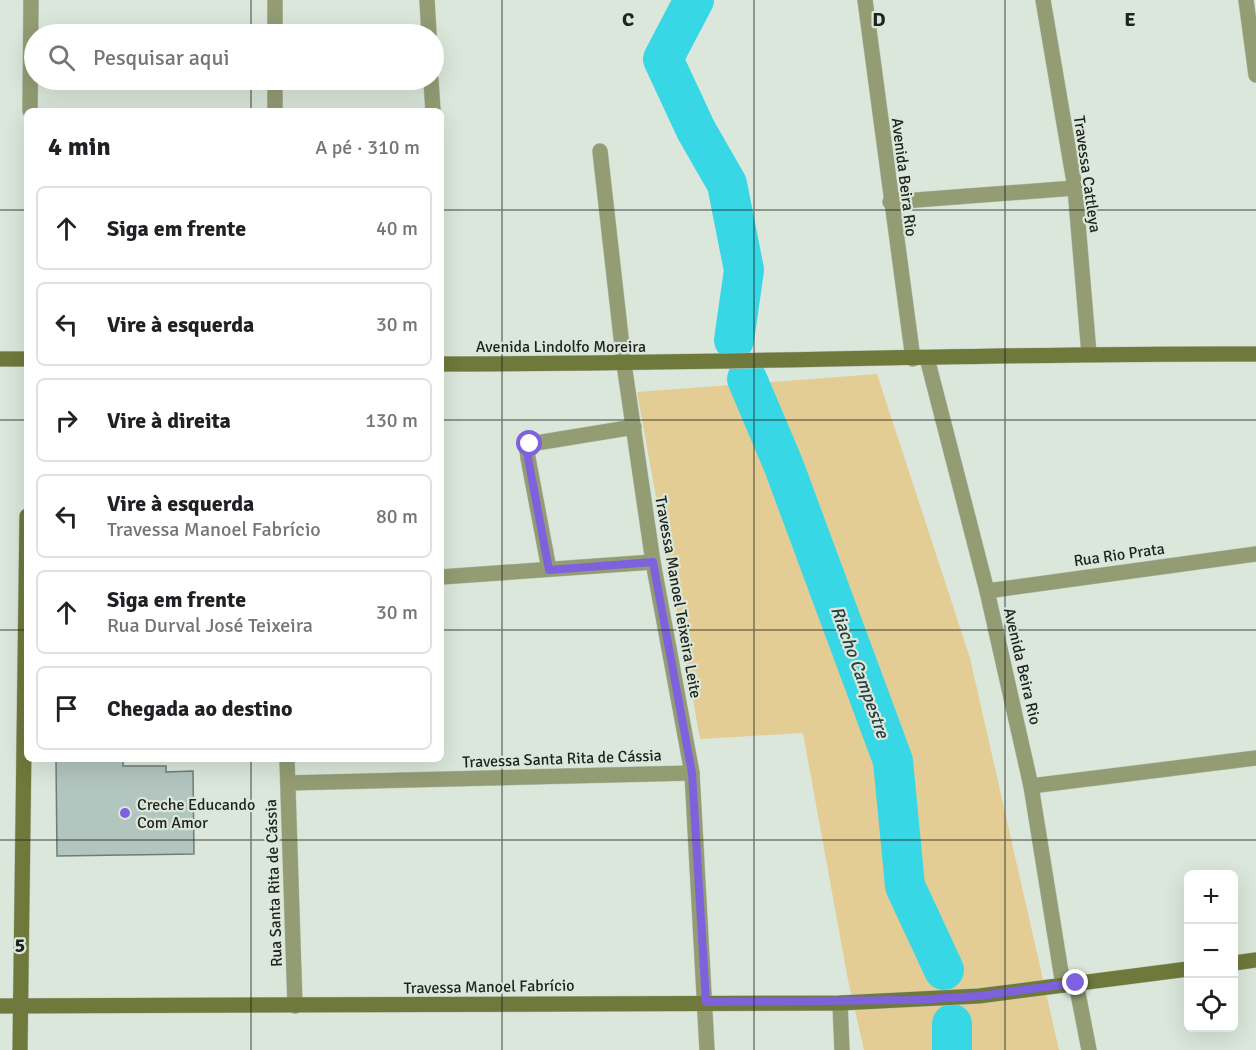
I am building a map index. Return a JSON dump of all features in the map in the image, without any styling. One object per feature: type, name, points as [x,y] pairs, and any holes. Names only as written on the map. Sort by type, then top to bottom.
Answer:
[{"type":"street","points":[[31,0],[31,24]]},
{"type":"street","points":[[275,0],[275,24]]},
{"type":"street","points":[[427,0],[428,24]]},
{"type":"street","name":"Avenida Beira Rio","points":[[865,0],[890,202],[920,359],[987,591],[1031,786],[1070,984],[1089,1050]]},
{"type":"street","name":"Travessa Cattleya","points":[[1043,0],[1075,188],[1089,354]]},
{"type":"street","points":[[1246,0],[1256,75]]},
{"type":"street","points":[[30,90],[30,108]]},
{"type":"street","points":[[275,90],[275,108]]},
{"type":"street","points":[[432,90],[433,108]]},
{"type":"street","name":"Travessa Manoel Teixeira Leite","points":[[600,151],[624,364],[653,562],[692,773],[707,1050]]},
{"type":"street","points":[[890,202],[1075,188]]},
{"type":"street","name":"Avenida Lindolfo Moreira","points":[[444,363],[681,364],[1089,354],[1256,354]]},
{"type":"street","points":[[0,359],[24,360]]},
{"type":"street","points":[[549,570],[528,458],[527,450],[530,444],[634,427]]},
{"type":"street","name":"Rua Rio Prata","points":[[987,591],[1256,554]]},
{"type":"street","points":[[444,577],[653,562]]},
{"type":"street","points":[[20,1050],[24,726]]},
{"type":"street","points":[[1031,786],[1256,758]]},
{"type":"street","name":"Rua Santa Rita de Cássia","points":[[287,762],[295,1006]]},
{"type":"street","name":"Travessa Santa Rita de Cássia","points":[[288,783],[692,773]]},
{"type":"street","points":[[1238,962],[1256,960]]},
{"type":"street","name":"Travessa Manoel Fabrício","points":[[0,1006],[840,1003],[979,996],[1184,970]]},
{"type":"street","points":[[840,1003],[842,1050]]},
{"type":"shaded area","points":[[877,374],[970,658],[1059,1050],[864,1050],[848,980],[803,733],[700,739],[637,392]]},
{"type":"building","name":"Creche Educando Com Amor","points":[[56,762],[123,762],[123,766],[166,766],[166,772],[193,771],[194,854],[57,856]]},
{"type":"waterway","name":"Riacho Campestre","points":[[694,0],[663,59],[696,130],[727,184],[744,270],[734,340]]},
{"type":"waterway","name":"Riacho Campestre","points":[[747,379],[783,464],[893,761],[905,886],[944,970]]},
{"type":"waterway","name":"Riacho Campestre","points":[[952,1024],[952,1050]]},
{"type":"place","name":"Creche Educando Com Amor","points":[[125,813]]},
{"type":"route","points":[[530,444],[527,450],[528,458],[549,570],[653,562],[692,773],[706,1002],[840,1003],[914,1000],[979,996],[1076,983]]}]
